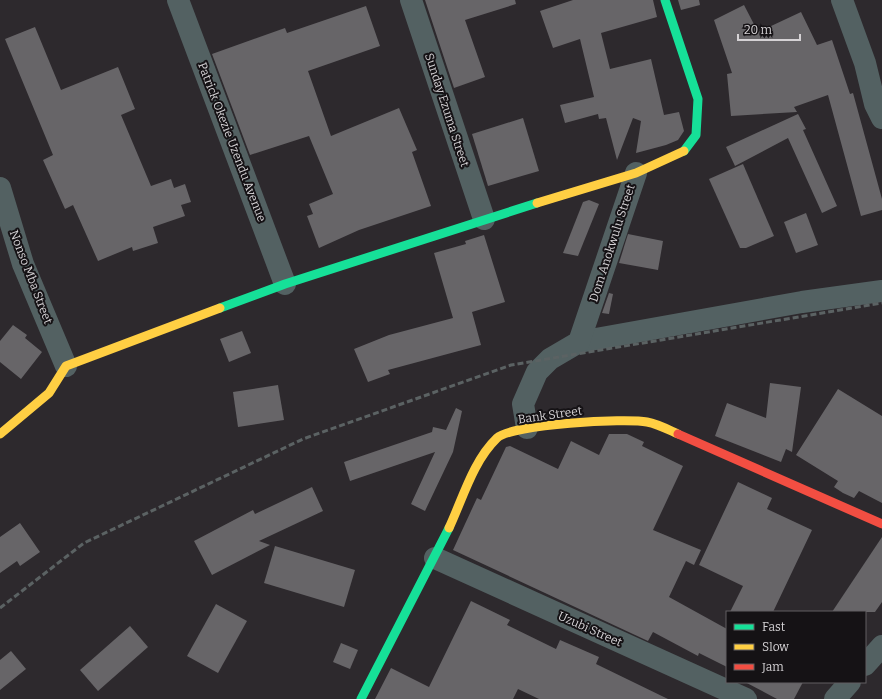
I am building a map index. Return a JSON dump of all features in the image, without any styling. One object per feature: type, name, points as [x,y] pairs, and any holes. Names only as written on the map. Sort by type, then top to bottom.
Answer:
[{"type":"street","name":"Patrick Okezie Uzendu Avenue","points":[[178,0],[285,284]]},
{"type":"street","name":"Sunday Ezuma Street","points":[[411,0],[484,219]]},
{"type":"street","name":"Dom Anokwulu Street","points":[[579,342],[636,172],[686,150],[696,136],[698,99],[665,0]]},
{"type":"street","points":[[842,0],[882,118]]},
{"type":"street","points":[[0,434],[49,393],[66,366],[285,284],[484,219],[636,172]]},
{"type":"street","name":"Nonso Mba Street","points":[[0,188],[23,264],[66,366]]},
{"type":"street","points":[[527,428],[523,404],[536,372],[550,359],[579,342],[794,303],[882,291]]},
{"type":"street","name":"Bank Street","points":[[361,699],[435,558],[482,455],[499,436],[527,428],[570,422],[647,422],[694,440],[882,524]]},
{"type":"street","name":"Uzubi Street","points":[[435,558],[746,699]]},
{"type":"street","points":[[866,664],[882,646]]},
{"type":"street","points":[[834,699],[849,683]]},
{"type":"building","points":[[425,0],[515,0],[516,4],[465,20],[485,77],[454,88]]},
{"type":"building","points":[[573,0],[653,0],[657,17],[601,33],[610,69],[651,59],[664,115],[679,112],[684,131],[678,140],[666,145],[636,153],[641,121],[633,118],[617,160],[606,118],[599,119],[598,114],[565,123],[560,105],[594,97],[580,39],[553,48],[540,11]]},
{"type":"building","points":[[678,0],[699,0],[700,5],[681,10]]},
{"type":"building","points":[[744,5],[758,32],[801,12],[817,45],[832,40],[850,94],[853,93],[882,199],[882,210],[861,216],[828,95],[794,107],[797,112],[731,116],[727,74],[732,73],[714,20]]},
{"type":"building","points":[[366,6],[380,46],[308,71],[331,136],[399,108],[417,150],[412,152],[431,206],[359,230],[319,248],[307,216],[313,214],[309,204],[333,194],[309,136],[250,155],[212,54],[285,28],[287,33]]},
{"type":"building","points":[[35,27],[61,90],[118,67],[135,109],[121,115],[151,186],[171,179],[174,188],[185,184],[191,202],[181,205],[185,216],[153,227],[158,243],[133,251],[132,247],[98,261],[73,205],[65,209],[43,160],[53,155],[5,39]]},
{"type":"building","points":[[798,114],[806,129],[803,130],[837,206],[822,213],[788,138],[735,166],[726,147]]},
{"type":"building","points":[[523,118],[539,171],[488,186],[472,134]]},
{"type":"building","points":[[743,164],[774,236],[746,248],[740,248],[709,179]]},
{"type":"building","points":[[589,200],[599,204],[578,256],[563,253],[583,202]]},
{"type":"building","points":[[806,213],[818,245],[796,253],[784,222]]},
{"type":"building","points":[[628,234],[663,241],[658,270],[619,263]]},
{"type":"building","points":[[484,235],[505,302],[472,312],[481,345],[388,370],[390,374],[368,382],[354,349],[389,335],[453,318],[434,253],[466,244],[465,241]]},
{"type":"building","points":[[609,293],[613,294],[609,314],[602,313]]},
{"type":"building","points":[[13,325],[27,335],[25,338],[42,352],[21,379],[0,362],[0,341]]},
{"type":"building","points":[[242,331],[251,353],[229,362],[220,339]]},
{"type":"building","points":[[770,383],[801,387],[792,452],[786,449],[781,462],[715,436],[727,403],[766,418]]},
{"type":"building","points":[[278,385],[284,420],[238,427],[233,392]]},
{"type":"building","points":[[838,389],[882,416],[882,503],[859,491],[854,498],[843,493],[834,487],[838,481],[796,455]]},
{"type":"building","points":[[456,408],[462,411],[453,452],[425,511],[411,504],[435,452],[350,481],[344,462],[432,432],[433,427],[446,430]]},
{"type":"building","points":[[609,434],[627,434],[644,442],[642,446],[683,466],[653,530],[701,550],[694,565],[686,561],[669,597],[726,628],[726,666],[699,653],[698,656],[653,632],[648,641],[453,550],[477,498],[481,500],[506,447],[510,446],[558,469],[571,441],[599,455]]},
{"type":"building","points":[[738,482],[772,498],[767,509],[812,530],[773,611],[730,611],[743,586],[699,565]]},
{"type":"building","points":[[312,487],[323,511],[259,541],[270,545],[212,575],[194,541],[253,510],[255,514]]},
{"type":"building","points":[[20,523],[40,552],[20,566],[17,561],[0,573],[0,537]]},
{"type":"building","points":[[882,537],[882,602],[875,612],[833,611]]},
{"type":"building","points":[[275,546],[355,570],[344,607],[264,583]]},
{"type":"building","points":[[471,601],[510,620],[507,625],[556,649],[560,640],[599,657],[596,664],[668,699],[539,699],[518,689],[513,699],[375,699],[391,668],[429,687]]},
{"type":"building","points":[[216,604],[247,621],[218,673],[187,656]]},
{"type":"building","points":[[130,626],[148,647],[98,691],[80,670]]},
{"type":"building","points":[[341,643],[358,650],[350,669],[333,662]]},
{"type":"building","points":[[11,651],[26,669],[0,690],[0,660]]},
{"type":"building","points":[[747,683],[802,683],[794,699],[777,699]]},
{"type":"railway","points":[[0,608],[84,543],[303,439],[511,365],[882,303]]},
{"type":"traffic: fast","points":[[665,0],[698,99],[696,135],[684,151]]},
{"type":"traffic: fast","points":[[220,308],[285,284],[537,203]]},
{"type":"traffic: fast","points":[[361,699],[449,528]]},
{"type":"traffic: slow","points":[[537,203],[636,173],[684,151]]},
{"type":"traffic: slow","points":[[0,434],[49,393],[66,366],[220,308]]},
{"type":"traffic: slow","points":[[449,528],[469,480],[481,458],[497,438],[507,433],[524,429],[570,423],[635,421],[647,422],[678,434]]},
{"type":"traffic: jam","points":[[678,434],[882,524]]}]
